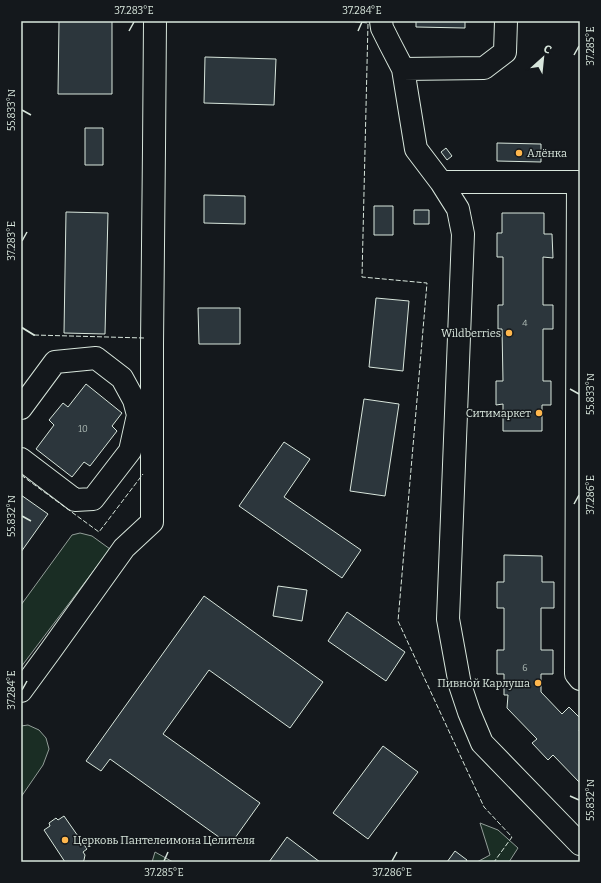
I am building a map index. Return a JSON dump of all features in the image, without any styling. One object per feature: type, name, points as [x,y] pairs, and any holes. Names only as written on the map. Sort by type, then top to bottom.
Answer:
[{"type":"lane","points":[[21,691],[124,548],[152,522],[155,21]]},
{"type":"lane","points":[[381,21],[382,28],[402,69],[416,149],[441,182],[458,209],[463,234],[448,619],[460,685],[482,743],[580,844]]},
{"type":"lane","points":[[402,69],[484,68],[505,52],[506,21]]},
{"type":"lane","points":[[441,182],[579,182],[576,674],[580,679]]},
{"type":"lane","points":[[21,408],[55,362],[96,358],[122,378],[134,400],[138,415],[130,450],[93,498],[75,500],[21,460]]},
{"type":"green space","points":[[80,533],[92,536],[110,549],[21,667],[21,605],[72,535]]},
{"type":"green space","points":[[28,725],[39,730],[46,738],[49,749],[43,765],[21,797],[21,726]]},
{"type":"green space","points":[[480,823],[498,830],[518,848],[509,862],[477,862],[490,855]]},
{"type":"green space","points":[[155,852],[173,862],[152,862]]},
{"type":"building","points":[[59,21],[112,21],[112,94],[58,94]]},
{"type":"building","points":[[416,21],[465,21],[465,28],[416,27]]},
{"type":"building","points":[[205,57],[276,59],[274,105],[204,103]]},
{"type":"building","points":[[85,128],[103,128],[103,165],[85,165]]},
{"type":"building","name":"Алёнка","points":[[497,143],[541,144],[541,162],[497,161]]},
{"type":"building","points":[[446,148],[452,156],[447,160],[441,152]]},
{"type":"building","points":[[204,195],[245,196],[245,224],[204,223]]},
{"type":"building","points":[[374,206],[393,206],[393,235],[374,235]]},
{"type":"building","points":[[414,210],[429,210],[429,224],[414,224]]},
{"type":"building","points":[[66,212],[108,213],[105,334],[64,333]]},
{"type":"building","points":[[502,213],[544,213],[544,234],[552,234],[553,258],[543,257],[543,305],[553,305],[553,329],[543,329],[543,381],[551,381],[551,405],[542,405],[542,431],[503,431],[503,404],[496,405],[496,381],[503,381],[502,329],[498,329],[498,305],[503,305],[503,257],[497,257],[497,233],[502,233]]},
{"type":"building","points":[[376,298],[409,301],[403,371],[369,367]]},
{"type":"building","points":[[198,308],[240,308],[240,344],[199,344]]},
{"type":"building","points":[[86,384],[122,413],[112,426],[117,431],[90,466],[84,462],[72,477],[36,449],[54,425],[49,420],[63,403],[68,407]]},
{"type":"building","points":[[364,399],[399,404],[385,496],[350,491]]},
{"type":"building","points":[[284,442],[310,459],[284,497],[361,550],[342,578],[239,506]]},
{"type":"building","points":[[21,495],[48,514],[21,552]]},
{"type":"building","points":[[504,555],[542,556],[542,582],[554,582],[554,608],[541,608],[541,650],[553,650],[553,674],[541,674],[541,692],[562,714],[569,707],[580,718],[580,783],[553,755],[548,760],[532,743],[537,739],[507,708],[508,695],[504,695],[504,674],[497,674],[497,650],[504,650],[504,608],[497,608],[497,582],[504,582]]},
{"type":"building","points":[[278,586],[307,590],[302,621],[273,616]]},
{"type":"building","points":[[204,596],[323,682],[290,728],[209,670],[163,734],[260,803],[230,845],[110,759],[101,771],[86,761]]},
{"type":"building","points":[[347,612],[405,652],[386,681],[328,641]]},
{"type":"building","points":[[383,746],[418,772],[368,839],[333,813]]},
{"type":"building","name":"Церковь Пантелеимона Целителя","points":[[64,816],[87,849],[83,852],[85,855],[83,862],[65,862],[44,830],[50,826],[49,823],[56,818],[58,820]]},
{"type":"building","points":[[287,837],[320,862],[269,862]]},
{"type":"building","points":[[455,851],[467,860],[466,862],[447,862]]},
{"type":"fence","points":[[348,21],[368,23],[362,277],[427,283],[398,621],[484,807],[512,837],[494,862]]},
{"type":"fence","points":[[34,335],[144,338]]},
{"type":"fence","points":[[21,475],[99,532],[143,474]]},
{"type":"wall","points":[[21,327],[34,335]]},
{"type":"place","name":"Алёнка","points":[[519,153]]},
{"type":"place","name":"Wildberries","points":[[509,333]]},
{"type":"place","name":"Ситимаркет","points":[[539,413]]},
{"type":"place","name":"Пивной Карлуша","points":[[538,683]]},
{"type":"place","name":"Церковь Пантелеимона Целителя","points":[[65,840]]}]
